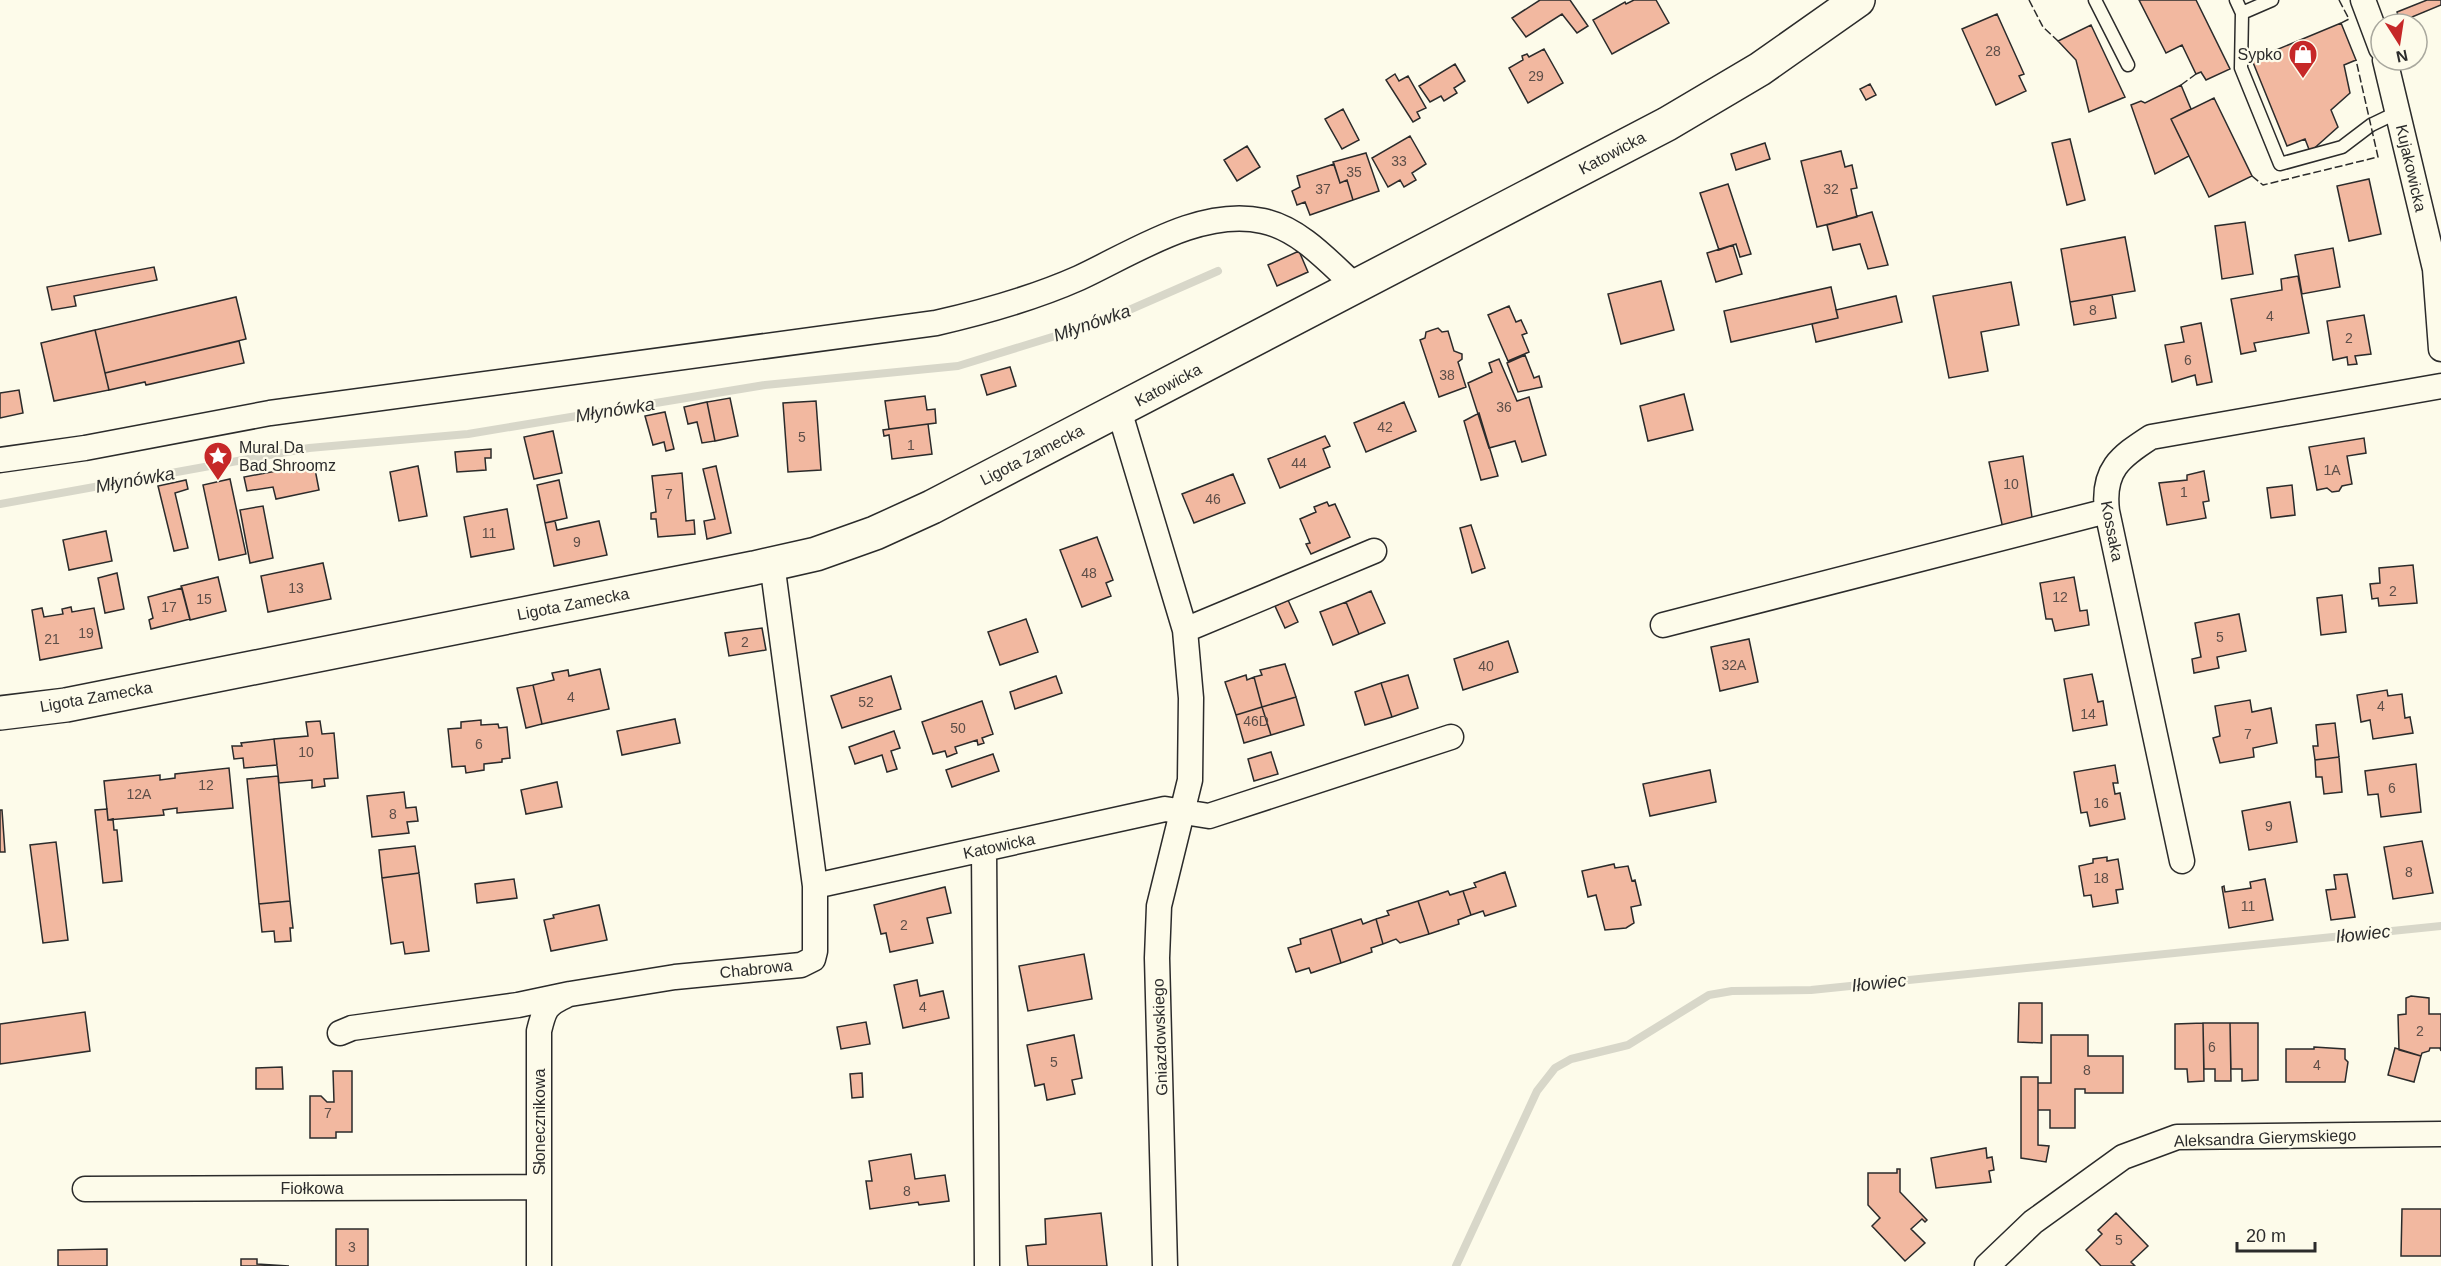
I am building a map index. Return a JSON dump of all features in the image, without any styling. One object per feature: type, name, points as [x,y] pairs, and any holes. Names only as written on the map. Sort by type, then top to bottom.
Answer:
[{"type":"main road","name":"Katowicka","points":[[1119,410],[1667,124],[1760,69],[1858,0]]},
{"type":"main road","name":"Ligota Zamecka","points":[[0,713],[66,705],[816,554],[932,507],[1119,410]]},
{"type":"street","points":[[2363,0],[2369,16]]},
{"type":"street","name":"Kujakowicka","points":[[2388,72],[2436,269],[2441,349]]},
{"type":"street","points":[[0,460],[85,448],[270,413],[936,323],[980,313],[1067,282],[1146,243],[1220,219],[1263,221],[1288,230],[1355,286]]},
{"type":"street","name":"Kossaka","points":[[2182,861],[2107,511],[2105,491],[2121,457],[2151,436],[2441,386]]},
{"type":"street","name":"Katowicka","points":[[1119,410],[1185,630],[1191,698],[1190,780],[1183,812]]},
{"type":"street","points":[[1663,625],[2107,511]]},
{"type":"street","points":[[1185,630],[1374,551]]},
{"type":"street","name":"Chabrowa","points":[[340,1033],[352,1028],[518,1005],[675,977],[801,965],[813,960],[815,886],[772,563]]},
{"type":"street","name":"Katowicka","points":[[815,886],[1165,808],[1209,816],[1451,738]]},
{"type":"street","name":"Gniazdowskiego","points":[[1165,1266],[1160,1017],[1156,958],[1159,906],[1183,812]]},
{"type":"street","points":[[984,849],[987,1266]]},
{"type":"street","name":"Słonecznikowa","points":[[539,1266],[539,1031],[544,1013],[551,1003],[570,994]]},
{"type":"street","name":"Aleksandra Gierymskiego","points":[[1987,1266],[2033,1222],[2123,1157],[2177,1137],[2441,1134]]},
{"type":"street","name":"Fiołkowa","points":[[85,1189],[539,1187]]},
{"type":"lane","points":[[2095,0],[2128,66]]},
{"type":"lane","points":[[2236,0],[2242,13],[2241,69],[2280,164],[2343,147],[2371,125],[2398,112]]},
{"type":"lane","points":[[2242,13],[2272,0]]},
{"type":"building","points":[[1540,0],[1570,0],[1588,26],[1577,33],[1562,14],[1526,37],[1512,18]]},
{"type":"building","points":[[1634,0],[1656,0],[1669,23],[1612,54],[1593,20],[1625,2],[1626,4]]},
{"type":"building","points":[[2139,0],[2196,0],[2230,69],[2206,80],[2201,72],[2196,74],[2182,45],[2166,53]]},
{"type":"building","points":[[2427,0],[2441,0],[2441,5],[2424,12],[2397,12]]},
{"type":"building","points":[[1997,14],[2024,74],[2019,76],[2026,91],[1996,105],[1962,29]]},
{"type":"building","name":"Sypko","points":[[2341,23],[2356,60],[2344,65],[2350,93],[2331,110],[2338,127],[2310,152],[2305,139],[2287,146],[2252,60]]},
{"type":"building","points":[[2091,25],[2125,97],[2089,112],[2076,60],[2058,41]]},
{"type":"building","points":[[1544,49],[1563,83],[1528,103],[1509,68],[1523,60],[1522,56],[1527,54],[1529,57]]},
{"type":"building","points":[[1455,64],[1465,81],[1454,88],[1457,93],[1444,101],[1441,96],[1430,102],[1419,86]]},
{"type":"building","points":[[1395,74],[1399,81],[1408,76],[1426,108],[1417,112],[1420,118],[1413,122],[1386,80]]},
{"type":"building","points":[[1870,84],[1876,95],[1866,100],[1860,89]]},
{"type":"building","points":[[2181,85],[2191,109],[2171,119],[2189,156],[2155,174],[2131,105],[2141,101],[2145,103]]},
{"type":"building","points":[[2214,98],[2252,176],[2209,197],[2171,119]]},
{"type":"building","points":[[1343,109],[1359,140],[1342,149],[1325,119]]},
{"type":"building","points":[[1410,136],[1426,164],[1412,173],[1416,180],[1404,187],[1400,180],[1388,187],[1372,158]]},
{"type":"building","points":[[2070,139],[2085,200],[2067,205],[2052,143]]},
{"type":"building","points":[[1765,143],[1770,159],[1736,170],[1731,154]]},
{"type":"building","points":[[1247,146],[1260,167],[1237,181],[1224,160]]},
{"type":"building","points":[[1841,151],[1845,167],[1852,165],[1857,188],[1851,189],[1857,217],[1817,227],[1801,161]]},
{"type":"building","points":[[1366,153],[1379,191],[1353,200],[1347,180],[1340,183],[1333,162]]},
{"type":"building","points":[[1334,164],[1340,183],[1347,180],[1353,200],[1310,215],[1305,202],[1297,205],[1292,191],[1300,187],[1297,176]]},
{"type":"building","points":[[2369,179],[2381,234],[2349,241],[2337,186]]},
{"type":"building","points":[[1728,184],[1751,254],[1740,257],[1736,244],[1719,250],[1700,193]]},
{"type":"building","points":[[1872,212],[1888,265],[1868,269],[1860,244],[1833,250],[1827,225]]},
{"type":"building","points":[[2245,222],[2253,274],[2222,279],[2215,226]]},
{"type":"building","points":[[2125,237],[2135,291],[2070,302],[2061,249]]},
{"type":"building","points":[[1733,245],[1742,274],[1716,282],[1707,253]]},
{"type":"building","points":[[2333,248],[2340,287],[2302,294],[2295,255]]},
{"type":"building","points":[[1299,251],[1308,272],[1277,286],[1268,265]]},
{"type":"building","points":[[154,267],[157,280],[74,296],[76,306],[52,310],[47,287]]},
{"type":"building","points":[[2298,276],[2309,333],[2254,343],[2256,351],[2241,354],[2231,299],[2282,290],[2281,279]]},
{"type":"building","points":[[1661,281],[1674,330],[1621,344],[1608,294]]},
{"type":"building","points":[[2011,282],[2019,325],[1981,332],[1988,371],[1949,378],[1933,296]]},
{"type":"building","points":[[1831,287],[1838,318],[1731,342],[1724,311]]},
{"type":"building","points":[[2112,295],[2116,318],[2074,325],[2070,302]]},
{"type":"building","points":[[1896,296],[1902,322],[1816,342],[1812,324],[1838,318],[1836,310]]},
{"type":"building","points":[[236,297],[246,339],[105,373],[95,330]]},
{"type":"building","points":[[1509,306],[1516,322],[1521,320],[1527,333],[1522,335],[1529,352],[1508,361],[1488,315]]},
{"type":"building","points":[[2364,315],[2371,354],[2355,356],[2357,364],[2348,365],[2347,357],[2333,360],[2327,321]]},
{"type":"building","points":[[2201,323],[2212,382],[2197,385],[2195,375],[2172,382],[2165,345],[2184,342],[2181,327]]},
{"type":"building","points":[[1438,328],[1442,332],[1448,331],[1454,351],[1462,354],[1462,359],[1458,362],[1466,387],[1439,397],[1420,340],[1425,338],[1426,332]]},
{"type":"building","points":[[95,330],[109,390],[54,401],[41,343]]},
{"type":"building","points":[[239,341],[244,363],[146,385],[145,382],[109,390],[105,373]]},
{"type":"building","points":[[1525,355],[1534,378],[1539,376],[1542,387],[1518,392],[1507,363]]},
{"type":"building","points":[[1499,359],[1517,401],[1529,397],[1546,455],[1522,462],[1515,441],[1489,448],[1468,383],[1492,372],[1489,363]]},
{"type":"building","points":[[1010,367],[1016,386],[987,395],[981,375]]},
{"type":"building","points":[[19,390],[23,413],[0,418],[0,393]]},
{"type":"building","points":[[1684,394],[1693,430],[1648,441],[1640,406]]},
{"type":"building","points":[[925,396],[927,410],[935,409],[936,423],[889,429],[885,401]]},
{"type":"building","points":[[730,398],[738,436],[715,441],[707,402]]},
{"type":"building","points":[[816,401],[821,470],[788,472],[783,403]]},
{"type":"building","points":[[707,402],[715,441],[702,443],[697,422],[688,424],[684,407]]},
{"type":"building","points":[[1404,402],[1416,431],[1366,452],[1354,423]]},
{"type":"building","points":[[665,412],[674,449],[666,451],[664,442],[653,445],[645,416]]},
{"type":"building","points":[[1479,413],[1498,476],[1481,480],[1464,421]]},
{"type":"building","points":[[928,424],[932,454],[892,459],[889,435],[884,436],[883,430]]},
{"type":"building","points":[[553,431],[562,473],[534,479],[524,437]]},
{"type":"building","points":[[1325,436],[1330,446],[1323,449],[1330,467],[1280,488],[1268,459]]},
{"type":"building","points":[[2364,438],[2366,453],[2347,456],[2352,484],[2342,486],[2339,491],[2332,492],[2327,488],[2317,490],[2309,447]]},
{"type":"building","points":[[491,449],[491,458],[485,458],[486,470],[457,472],[455,452]]},
{"type":"building","points":[[2023,456],[2033,524],[2003,529],[1989,462]]},
{"type":"building","points":[[314,464],[319,490],[276,499],[273,487],[247,491],[244,477]]},
{"type":"building","points":[[418,466],[427,516],[399,521],[390,472]]},
{"type":"building","points":[[716,466],[731,533],[707,539],[704,521],[715,519],[703,469]]},
{"type":"building","points":[[2204,471],[2209,501],[2203,502],[2206,518],[2167,525],[2159,483],[2187,480],[2187,475]]},
{"type":"building","points":[[682,473],[686,521],[694,520],[695,534],[658,537],[656,519],[651,519],[651,513],[656,512],[652,476]]},
{"type":"building","points":[[1233,474],[1245,503],[1194,523],[1182,494]]},
{"type":"building","points":[[230,479],[246,554],[219,560],[203,485]]},
{"type":"building","points":[[186,480],[188,489],[175,493],[188,548],[174,551],[158,486]]},
{"type":"building","points":[[559,480],[567,518],[545,523],[537,485]]},
{"type":"building","points":[[2292,485],[2295,515],[2271,518],[2267,488]]},
{"type":"building","points":[[1327,502],[1329,506],[1335,504],[1350,537],[1311,554],[1306,544],[1310,543],[1300,519],[1316,512],[1314,507]]},
{"type":"building","points":[[263,506],[273,558],[250,563],[240,510]]},
{"type":"building","points":[[507,509],[514,549],[471,557],[464,517]]},
{"type":"building","points":[[555,521],[557,530],[599,521],[607,555],[554,566],[545,523]]},
{"type":"building","points":[[1471,525],[1485,568],[1472,573],[1460,528]]},
{"type":"building","points":[[106,531],[112,561],[69,570],[63,540]]},
{"type":"building","points":[[1097,537],[1113,580],[1106,583],[1111,596],[1082,607],[1060,550]]},
{"type":"building","points":[[323,563],[331,599],[268,612],[261,576]]},
{"type":"building","points":[[2413,565],[2417,603],[2379,606],[2378,598],[2372,599],[2370,584],[2380,583],[2379,568]]},
{"type":"building","points":[[117,573],[124,609],[105,613],[98,578]]},
{"type":"building","points":[[218,577],[226,611],[190,620],[181,586]]},
{"type":"building","points":[[2074,577],[2080,611],[2087,610],[2089,625],[2055,631],[2052,619],[2046,619],[2040,583]]},
{"type":"building","points":[[182,588],[190,619],[151,629],[149,620],[153,618],[148,597]]},
{"type":"building","points":[[1371,591],[1385,623],[1359,634],[1346,602]]},
{"type":"building","points":[[2342,595],[2346,632],[2321,635],[2317,598]]},
{"type":"building","points":[[1288,600],[1298,622],[1285,628],[1275,606]]},
{"type":"building","points":[[1346,602],[1359,634],[1333,645],[1320,612]]},
{"type":"building","points":[[71,607],[72,612],[94,608],[102,648],[40,660],[32,610],[42,608],[44,617],[63,614],[62,609]]},
{"type":"building","points":[[2239,614],[2246,651],[2217,657],[2219,668],[2194,673],[2192,659],[2201,657],[2195,623]]},
{"type":"building","points":[[1026,619],[1038,652],[1000,665],[988,632]]},
{"type":"building","points":[[762,628],[766,650],[729,656],[725,633]]},
{"type":"building","points":[[1749,639],[1758,682],[1720,691],[1711,647]]},
{"type":"building","points":[[1508,641],[1518,672],[1463,690],[1454,659]]},
{"type":"building","points":[[1285,664],[1296,697],[1262,707],[1254,677],[1262,675],[1260,670]]},
{"type":"building","points":[[600,669],[609,709],[542,724],[533,685],[554,680],[552,673],[568,670],[569,676]]},
{"type":"building","points":[[2092,674],[2098,702],[2103,701],[2107,725],[2073,731],[2064,679]]},
{"type":"building","points":[[1246,675],[1247,680],[1254,677],[1262,707],[1236,715],[1225,682]]},
{"type":"building","points":[[1408,675],[1418,708],[1392,717],[1381,683]]},
{"type":"building","points":[[891,676],[901,709],[842,728],[831,696]]},
{"type":"building","points":[[1056,676],[1062,693],[1015,709],[1010,692]]},
{"type":"building","points":[[1381,683],[1392,717],[1365,725],[1355,692]]},
{"type":"building","points":[[533,685],[542,724],[526,728],[517,688]]},
{"type":"building","points":[[2387,690],[2388,696],[2402,694],[2405,718],[2410,717],[2413,733],[2373,739],[2370,720],[2361,722],[2357,695]]},
{"type":"building","points":[[1296,697],[1304,725],[1271,735],[1262,707]]},
{"type":"building","points":[[2250,700],[2252,712],[2271,708],[2277,743],[2253,748],[2254,757],[2220,763],[2213,738],[2220,736],[2215,706]]},
{"type":"building","points":[[982,701],[993,734],[982,738],[984,743],[978,745],[977,740],[955,747],[957,753],[947,757],[945,751],[933,754],[922,722]]},
{"type":"building","points":[[1262,707],[1271,735],[1244,743],[1236,715]]},
{"type":"building","points":[[675,719],[680,743],[622,755],[617,731]]},
{"type":"building","points":[[481,720],[481,725],[498,724],[499,728],[507,727],[510,758],[502,759],[502,762],[484,764],[484,770],[466,773],[465,766],[452,767],[448,729],[461,728],[461,722]]},
{"type":"building","points":[[320,721],[322,734],[334,733],[338,778],[324,779],[325,786],[312,788],[312,780],[279,783],[274,739],[308,736],[306,722]]},
{"type":"building","points":[[2335,723],[2339,757],[2315,760],[2313,746],[2318,746],[2316,725]]},
{"type":"building","points":[[894,731],[900,748],[891,751],[897,769],[887,772],[882,755],[855,764],[849,747]]},
{"type":"building","points":[[274,739],[277,765],[244,768],[243,758],[234,759],[232,746]]},
{"type":"building","points":[[1271,752],[1278,774],[1254,781],[1248,759]]},
{"type":"building","points":[[993,754],[999,771],[952,787],[946,770]]},
{"type":"building","points":[[2339,757],[2342,792],[2324,794],[2322,777],[2316,777],[2315,760]]},
{"type":"building","points":[[2416,764],[2421,812],[2381,817],[2378,794],[2368,795],[2365,771]]},
{"type":"building","points":[[2115,765],[2118,783],[2113,783],[2115,794],[2120,793],[2125,819],[2090,826],[2087,812],[2081,813],[2074,772]]},
{"type":"building","points":[[229,768],[233,808],[177,813],[177,808],[163,810],[164,815],[108,820],[104,781],[160,775],[160,780],[175,778],[175,774]]},
{"type":"building","points":[[1710,770],[1716,802],[1650,816],[1643,784]]},
{"type":"building","points":[[278,776],[290,901],[259,904],[247,779]]},
{"type":"building","points":[[557,782],[562,807],[526,814],[521,790]]},
{"type":"building","points":[[404,792],[406,808],[416,807],[418,821],[407,822],[409,833],[372,837],[367,796]]},
{"type":"building","points":[[2290,802],[2297,842],[2249,850],[2242,811]]},
{"type":"building","points":[[107,809],[108,820],[113,819],[114,830],[117,830],[122,881],[103,883],[95,810]]},
{"type":"building","points":[[0,810],[2,810],[5,852],[0,852]]},
{"type":"building","points":[[2422,841],[2433,893],[2393,899],[2384,847]]},
{"type":"building","points":[[56,842],[68,940],[43,943],[30,845]]},
{"type":"building","points":[[415,846],[419,873],[382,878],[379,850]]},
{"type":"building","points":[[2107,857],[2107,861],[2118,859],[2123,889],[2116,890],[2118,903],[2093,907],[2091,895],[2084,896],[2079,866],[2093,863],[2093,859]]},
{"type":"building","points":[[1614,864],[1615,868],[1628,866],[1632,881],[1635,880],[1641,905],[1631,907],[1634,923],[1626,928],[1605,930],[1596,895],[1588,897],[1582,871]]},
{"type":"building","points":[[1505,872],[1516,906],[1485,916],[1483,911],[1471,915],[1463,891],[1476,887],[1474,883]]},
{"type":"building","points":[[419,873],[429,951],[405,954],[403,942],[391,944],[382,878]]},
{"type":"building","points":[[2347,874],[2355,917],[2331,920],[2326,890],[2336,889],[2334,875]]},
{"type":"building","points":[[514,879],[517,898],[477,903],[475,884]]},
{"type":"building","points":[[2265,879],[2273,920],[2229,928],[2222,887],[2224,886],[2225,892],[2251,888],[2250,882]]},
{"type":"building","points":[[945,887],[951,913],[927,918],[933,943],[890,952],[886,933],[881,934],[874,905]]},
{"type":"building","points":[[1448,891],[1450,895],[1463,891],[1471,915],[1458,920],[1459,924],[1429,934],[1418,901]]},
{"type":"building","points":[[290,901],[293,928],[290,928],[291,941],[275,942],[274,931],[262,932],[259,904]]},
{"type":"building","points":[[1418,901],[1429,934],[1400,943],[1396,939],[1383,944],[1376,919],[1389,915],[1387,911]]},
{"type":"building","points":[[599,905],[607,940],[551,951],[544,920],[554,918],[553,915]]},
{"type":"building","points":[[1361,919],[1363,924],[1376,919],[1383,944],[1371,948],[1372,952],[1341,963],[1331,929]]},
{"type":"building","points":[[1331,929],[1341,963],[1311,973],[1309,968],[1296,972],[1288,948],[1301,944],[1300,939]]},
{"type":"building","points":[[1084,954],[1092,999],[1028,1011],[1019,966]]},
{"type":"building","points":[[917,980],[920,996],[943,991],[949,1018],[903,1028],[894,985]]},
{"type":"building","points":[[2411,996],[2429,998],[2429,1014],[2441,1014],[2441,1051],[2440,1048],[2430,1048],[2421,1056],[2399,1050],[2398,1015],[2406,1014],[2406,998]]},
{"type":"building","points":[[2019,1003],[2042,1003],[2042,1043],[2018,1042]]},
{"type":"building","points":[[85,1012],[90,1051],[0,1064],[0,1024]]},
{"type":"building","points":[[866,1022],[870,1044],[841,1049],[837,1027]]},
{"type":"building","points":[[2203,1023],[2204,1081],[2188,1082],[2187,1069],[2175,1069],[2175,1024]]},
{"type":"building","points":[[2203,1023],[2230,1023],[2231,1081],[2215,1081],[2215,1069],[2204,1069]]},
{"type":"building","points":[[2230,1023],[2258,1023],[2258,1080],[2242,1081],[2242,1069],[2231,1069]]},
{"type":"building","points":[[1074,1035],[1082,1078],[1072,1080],[1075,1094],[1047,1100],[1044,1084],[1035,1086],[1027,1045]]},
{"type":"building","points":[[2051,1035],[2088,1035],[2088,1056],[2123,1056],[2123,1093],[2085,1093],[2085,1089],[2075,1089],[2075,1128],[2050,1128],[2050,1110],[2038,1110],[2038,1083],[2051,1083]]},
{"type":"building","points":[[2314,1047],[2345,1049],[2345,1059],[2348,1062],[2345,1082],[2286,1082],[2286,1049],[2314,1049]]},
{"type":"building","points":[[2395,1048],[2421,1056],[2414,1082],[2388,1075]]},
{"type":"building","points":[[282,1067],[283,1089],[256,1089],[256,1068]]},
{"type":"building","points":[[333,1071],[352,1071],[352,1132],[336,1132],[336,1138],[310,1138],[310,1096],[321,1096],[327,1102],[334,1102]]},
{"type":"building","points":[[862,1073],[863,1097],[852,1098],[850,1074]]},
{"type":"building","points":[[2021,1077],[2038,1077],[2038,1145],[2049,1146],[2046,1162],[2021,1158]]},
{"type":"building","points":[[1986,1148],[1987,1158],[1992,1157],[1994,1170],[1989,1171],[1991,1182],[1936,1188],[1931,1158]]},
{"type":"building","points":[[911,1154],[915,1179],[945,1175],[949,1201],[919,1205],[918,1202],[870,1209],[866,1181],[872,1181],[869,1161]]},
{"type":"building","points":[[1897,1169],[1900,1169],[1900,1192],[1927,1220],[1925,1222],[1922,1219],[1911,1229],[1925,1243],[1905,1261],[1872,1226],[1880,1218],[1868,1205],[1868,1173],[1897,1173]]},
{"type":"building","points":[[2402,1209],[2441,1209],[2441,1256],[2401,1256]]},
{"type":"building","points":[[1101,1213],[1107,1266],[1028,1266],[1026,1246],[1046,1244],[1045,1219]]},
{"type":"building","points":[[2116,1213],[2148,1246],[2131,1262],[2135,1266],[2101,1266],[2086,1250],[2102,1234],[2098,1230]]},
{"type":"building","points":[[336,1229],[368,1229],[368,1266],[336,1266]]},
{"type":"building","points":[[107,1249],[107,1266],[58,1266],[58,1250]]},
{"type":"building","points":[[241,1259],[257,1259],[257,1264],[289,1266],[241,1266]]},
{"type":"waterway","name":"Młynówka","points":[[0,504],[309,448],[468,434],[765,385],[958,366],[1104,321],[1218,271]]},
{"type":"waterway","name":"Iłowiec","points":[[1456,1266],[1537,1091],[1555,1068],[1571,1059],[1628,1045],[1709,995],[1732,991],[1811,990],[2441,926]]},
{"type":"fence","points":[[2029,0],[2043,27],[2058,41]]},
{"type":"fence","points":[[2339,0],[2349,19],[2341,23]]},
{"type":"fence","points":[[2252,176],[2263,185],[2378,157],[2356,60]]},
{"type":"fence","points":[[2181,85],[2196,74]]},
{"type":"place","name":"Sypko","points":[[2303,80]]},
{"type":"place","name":"Mural Da Bad Shroomz","points":[[218,482]]}]
